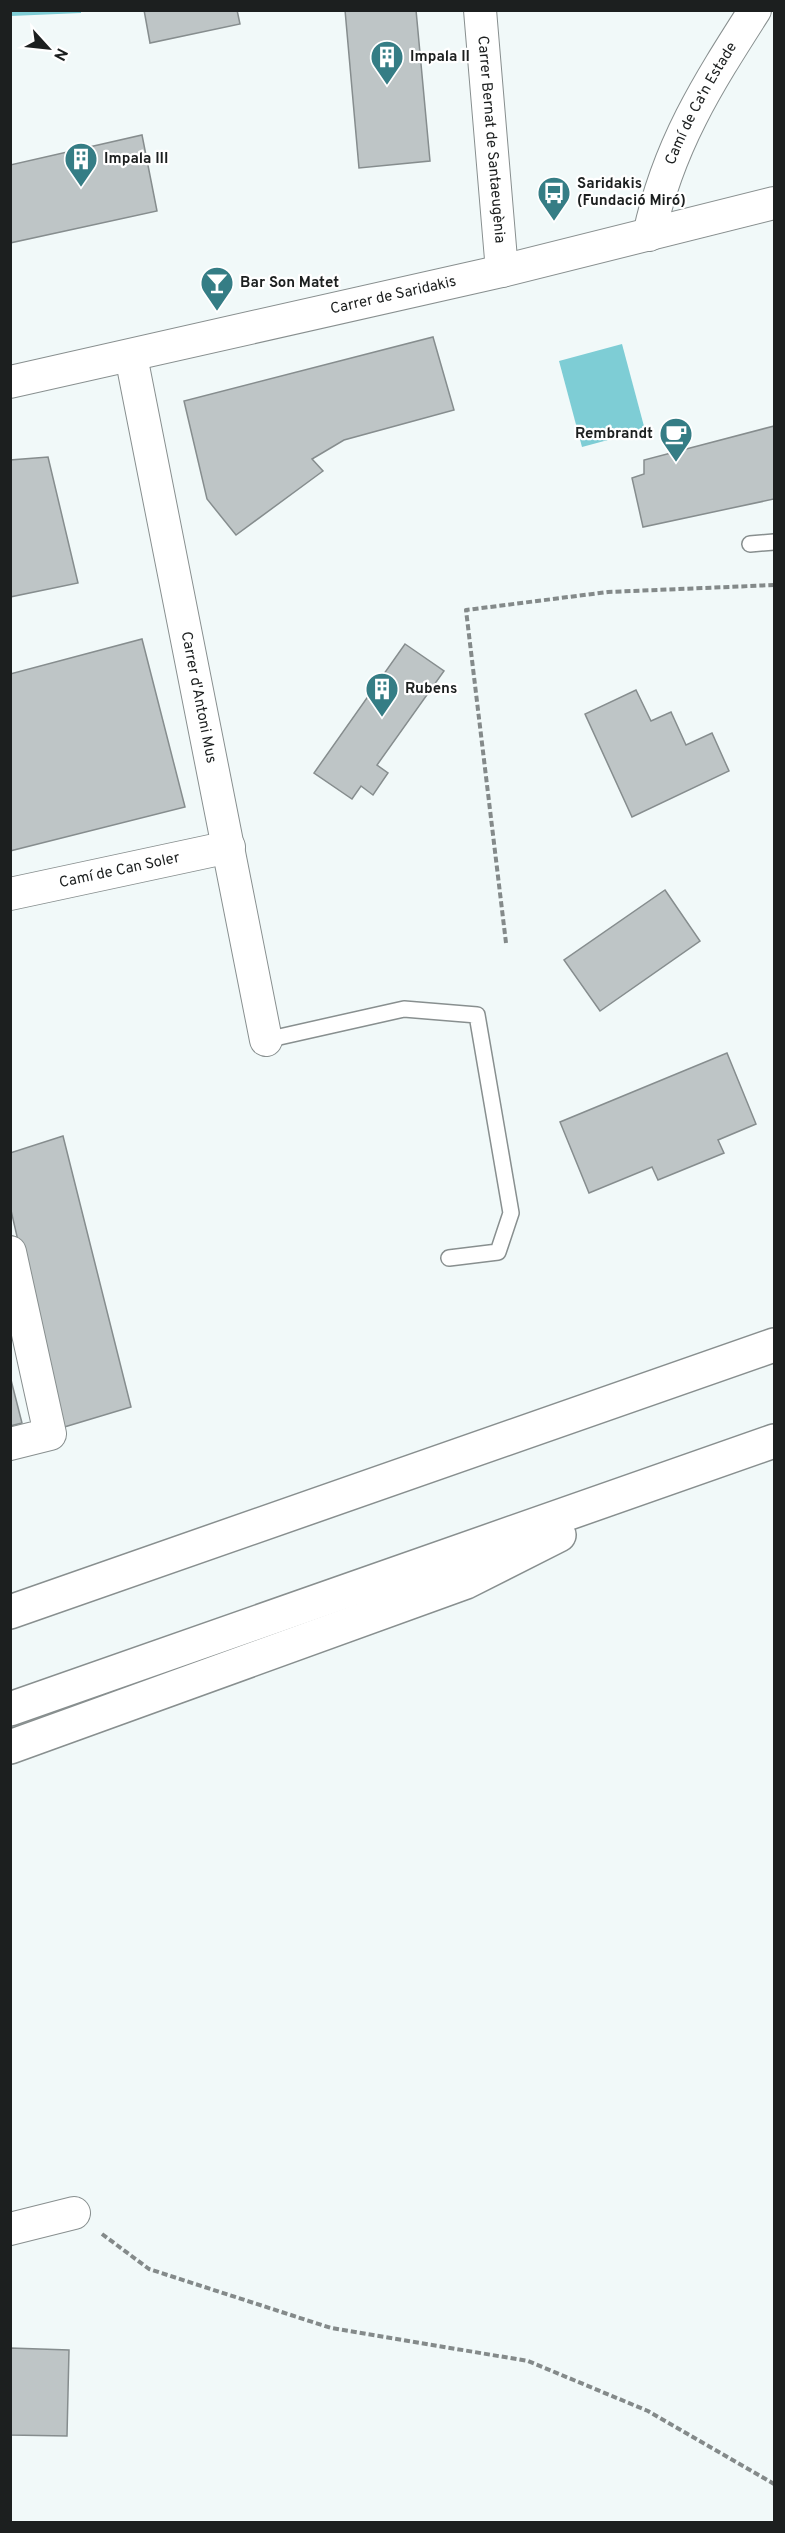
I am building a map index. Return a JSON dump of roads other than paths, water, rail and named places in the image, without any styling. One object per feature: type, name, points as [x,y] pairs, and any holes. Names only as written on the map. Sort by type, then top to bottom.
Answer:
[{"type":"highway","points":[[10,1612],[774,1345]]},
{"type":"highway","points":[[10,1709],[774,1441]]},
{"type":"highway","points":[[10,1747],[466,1582],[679,1474]]},
{"type":"street","name":"Carrer Bernat de Santaeugènia","points":[[480,10],[502,271]]},
{"type":"street","name":"Camí de Ca'n Estade","points":[[649,235],[657,199],[676,145],[697,104],[756,10]]},
{"type":"street","name":"Carrer de Saridakis","points":[[10,382],[502,271],[774,203]]},
{"type":"street","name":"Carrer d'Antoni Mus","points":[[131,356],[266,1040]]},
{"type":"street","name":"Camí de Can Soler","points":[[10,894],[229,847]]},
{"type":"street","points":[[10,1252],[50,1434],[10,1444]]},
{"type":"street","points":[[10,2229],[74,2213]]},
{"type":"lane","points":[[750,544],[774,542]]},
{"type":"lane","points":[[266,1040],[404,1009],[477,1015],[511,1213],[498,1252],[449,1258]]},
{"type":"water","points":[[11,11],[81,11],[81,13],[11,16]]},
{"type":"water","points":[[622,344],[645,430],[582,447],[559,361]]},
{"type":"place","name":"Impala II","points":[[387,86]]},
{"type":"place","name":"Impala III","points":[[81,188]]},
{"type":"place","name":"Saridakis (Fundació Miró)","points":[[554,222]]},
{"type":"place","name":"Bar Son Matet","points":[[217,312]]},
{"type":"place","name":"Rembrandt","points":[[676,463]]},
{"type":"place","name":"Rubens","points":[[382,718]]}]
